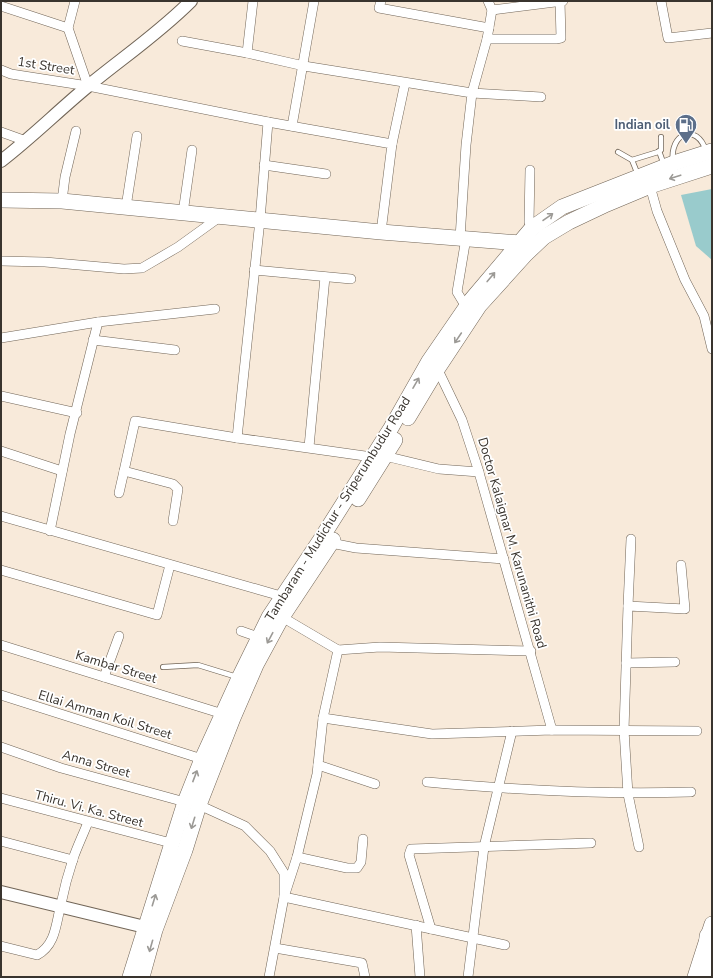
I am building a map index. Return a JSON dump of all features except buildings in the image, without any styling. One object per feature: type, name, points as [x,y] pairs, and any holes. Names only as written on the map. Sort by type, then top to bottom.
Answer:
[{"type":"highway","points":[[707,977],[710,930]]},
{"type":"highway","points":[[711,977],[712,973]]},
{"type":"main road","name":"Tambaram - Mudichur - Sriperumbudur Road","points":[[434,364],[466,307],[523,248],[645,181],[669,165],[710,157]]},
{"type":"main road","name":"Tambaram - Mudichur - Sriperumbudur Road","points":[[130,977],[171,844],[233,718],[256,665],[282,617],[331,543],[378,456],[391,428],[434,364],[523,248],[532,228],[562,207],[645,181],[710,157]]},
{"type":"main road","points":[[1,200],[62,201],[381,232],[463,238],[523,248]]},
{"type":"main road","name":"Tambaram - Mudichur - Sriperumbudur Road","points":[[142,977],[155,930],[185,850],[192,803],[202,759],[258,637],[281,596],[378,456]]},
{"type":"main road","points":[[695,977],[710,930]]},
{"type":"street","points":[[75,1],[68,28],[88,86]]},
{"type":"street","points":[[247,53],[253,1]]},
{"type":"street","points":[[292,126],[304,66],[314,1]]},
{"type":"street","points":[[381,1],[380,8],[489,28]]},
{"type":"street","points":[[466,307],[457,292],[463,238],[466,145],[472,93],[489,28],[490,5],[561,1],[561,38],[556,40],[487,39]]},
{"type":"street","points":[[661,1],[668,38],[712,32]]},
{"type":"street","points":[[1,161],[88,86],[149,40],[185,2]]},
{"type":"street","points":[[1,6],[68,28]]},
{"type":"street","points":[[182,41],[247,53],[304,66],[472,93],[541,97]]},
{"type":"street","name":"1st Street","points":[[1,70],[11,74],[88,86],[268,122],[392,144]]},
{"type":"street","points":[[381,232],[392,144],[405,82]]},
{"type":"street","points":[[237,438],[260,220],[268,122]]},
{"type":"street","points":[[62,201],[65,176],[76,131]]},
{"type":"street","points":[[1,132],[26,141]]},
{"type":"street","points":[[126,207],[137,136]]},
{"type":"street","points":[[183,213],[192,150]]},
{"type":"street","points":[[264,165],[326,174]]},
{"type":"street","points":[[530,170],[529,222],[532,228]]},
{"type":"street","points":[[645,181],[685,280],[704,316],[712,349]]},
{"type":"street","points":[[1,261],[45,262],[124,269],[142,268],[178,247],[221,216]]},
{"type":"street","points":[[254,270],[351,279]]},
{"type":"street","points":[[309,448],[325,276]]},
{"type":"street","points":[[1,338],[98,322],[215,309]]},
{"type":"street","points":[[50,531],[62,471],[98,322]]},
{"type":"street","points":[[93,340],[175,350]]},
{"type":"street","name":"Doctor Kalaignar M. Karunanithi Road","points":[[434,364],[462,420],[479,472],[531,651],[552,730]]},
{"type":"street","points":[[1,396],[77,414]]},
{"type":"street","points":[[119,493],[135,421],[237,438],[378,456],[439,469],[479,472]]},
{"type":"street","points":[[1,451],[62,471]]},
{"type":"street","points":[[124,471],[173,484],[178,489],[173,521]]},
{"type":"street","points":[[1,516],[281,596]]},
{"type":"street","points":[[631,539],[624,730],[628,794],[639,847]]},
{"type":"street","points":[[331,543],[356,548],[504,559]]},
{"type":"street","points":[[1,570],[157,615],[170,565]]},
{"type":"street","points":[[628,606],[685,609],[681,565]]},
{"type":"street","points":[[282,617],[338,650],[380,647],[531,651]]},
{"type":"street","points":[[241,631],[258,637]]},
{"type":"street","points":[[104,677],[119,636]]},
{"type":"street","name":"Kambar Street","points":[[1,645],[223,714]]},
{"type":"street","points":[[269,977],[284,897],[297,857],[318,766],[323,718],[338,650]]},
{"type":"street","points":[[626,663],[675,662]]},
{"type":"street","name":"Ellai Amman Koil Street","points":[[1,695],[202,759]]},
{"type":"street","points":[[323,718],[432,734],[552,730],[697,731]]},
{"type":"street","points":[[468,977],[484,847],[512,731]]},
{"type":"street","name":"Anna Street","points":[[1,747],[61,768],[192,803],[245,826],[270,851],[284,873],[284,897]]},
{"type":"street","points":[[318,766],[375,784]]},
{"type":"street","points":[[427,782],[498,789],[628,794],[690,792]]},
{"type":"street","name":"Thiru. Vi. Ka. Street","points":[[1,798],[171,844]]},
{"type":"street","points":[[1,946],[37,955],[44,951],[55,930],[73,860],[88,822]]},
{"type":"street","points":[[297,857],[346,868],[357,868],[361,862],[363,839]]},
{"type":"street","points":[[1,841],[73,860]]},
{"type":"street","points":[[431,929],[409,855],[411,849],[591,843]]},
{"type":"street","points":[[1,892],[145,927]]},
{"type":"street","points":[[284,897],[505,944]]},
{"type":"street","points":[[416,925],[420,977]]},
{"type":"street","points":[[274,948],[362,962],[364,977]]},
{"type":"lane","points":[[669,165],[672,148],[675,142],[679,138],[692,134],[697,136],[703,143],[710,157]]},
{"type":"lane","points":[[632,160],[659,151],[662,145],[661,137]]},
{"type":"lane","points":[[659,151],[669,165]]},
{"type":"lane","points":[[618,152],[632,160],[645,181]]},
{"type":"lane","points":[[163,667],[198,666],[239,678]]},
{"type":"water","points":[[712,189],[712,260],[696,246],[681,195]]},
{"type":"place","name":"Indian oil","points":[[686,144]]}]
